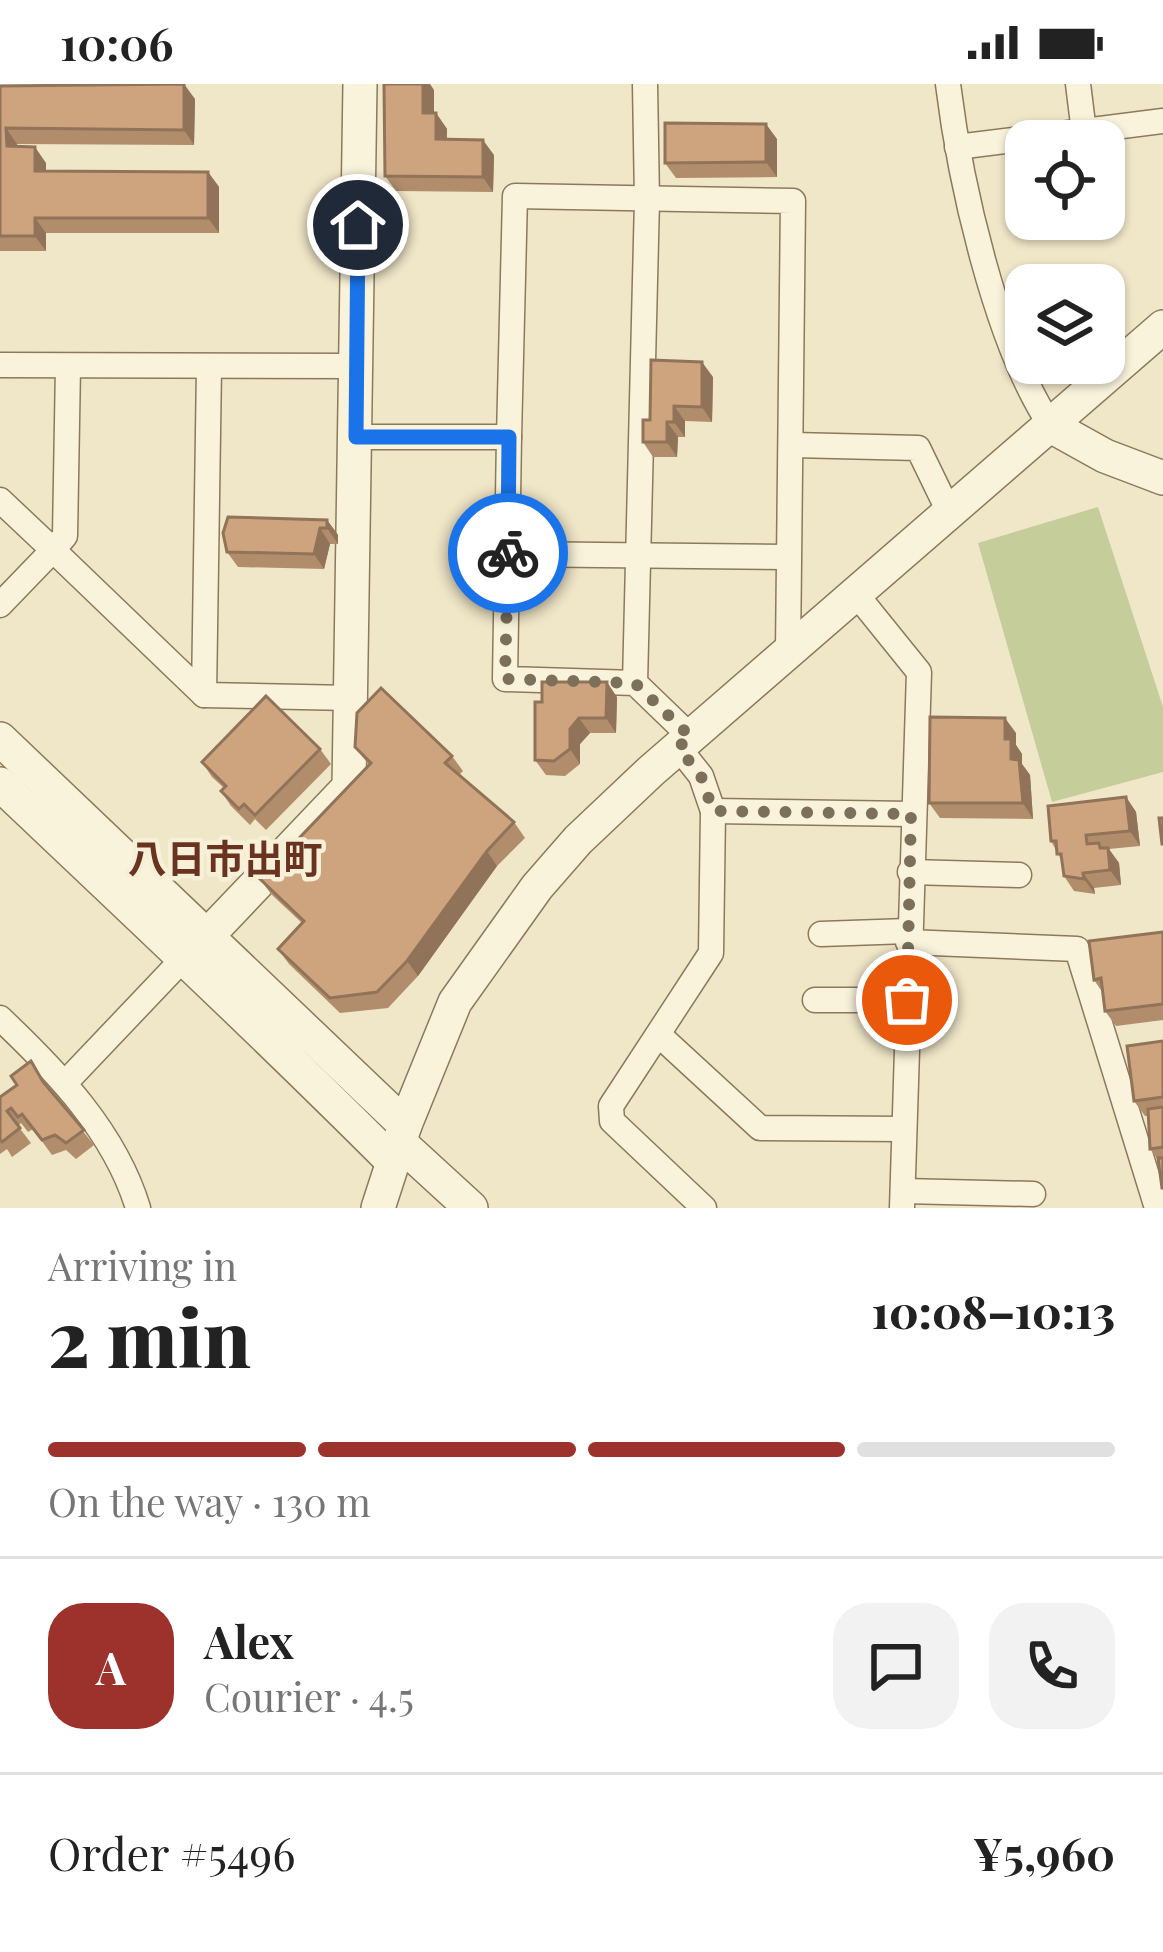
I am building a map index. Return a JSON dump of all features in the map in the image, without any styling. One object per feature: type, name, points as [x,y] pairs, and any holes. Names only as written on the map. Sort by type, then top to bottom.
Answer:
[{"type":"street","points":[[206,935],[349,787],[360,84]]},
{"type":"street","points":[[645,84],[647,200],[635,683],[684,742],[713,811],[711,952],[611,1106],[612,1121],[696,1206]]},
{"type":"street","points":[[947,84],[957,147],[996,298],[1027,391],[1051,426],[1105,456],[1163,478]]},
{"type":"street","points":[[1078,84],[1082,120]]},
{"type":"street","points":[[1125,126],[1163,121]]},
{"type":"street","points":[[957,147],[1005,141]]},
{"type":"street","points":[[635,683],[505,679],[515,196],[793,201],[788,652]]},
{"type":"street","points":[[379,1208],[399,1143],[455,1002],[578,840],[684,742],[1163,328]]},
{"type":"street","points":[[0,365],[356,366]]},
{"type":"street","points":[[0,605],[65,536],[68,366]]},
{"type":"street","points":[[204,695],[209,367]]},
{"type":"street","points":[[356,437],[509,437]]},
{"type":"street","points":[[793,445],[918,448],[950,514]]},
{"type":"street","points":[[0,500],[204,695],[350,698]]},
{"type":"street","points":[[508,554],[788,556]]},
{"type":"street","points":[[856,594],[919,672],[911,814],[903,1199],[1033,1194]]},
{"type":"street","points":[[0,739],[206,935],[399,1143]]},
{"type":"street","points":[[0,784],[277,1046],[399,1143],[471,1208]]},
{"type":"street","points":[[713,811],[911,814]]},
{"type":"street","points":[[910,872],[1019,875]]},
{"type":"street","points":[[821,934],[1077,949],[1156,1208]]},
{"type":"street","points":[[67,1081],[182,960]]},
{"type":"street","points":[[815,1000],[907,1000]]},
{"type":"street","points":[[0,1018],[67,1081],[131,1183],[139,1208]]},
{"type":"street","points":[[659,1035],[760,1128],[904,1130]]},
{"type":"green space","points":[[1098,507],[1163,707],[1163,772],[1052,802],[978,543]]},
{"type":"building","points":[[184,84],[184,130],[6,128],[7,146],[35,147],[35,171],[208,172],[208,218],[35,218],[35,236],[0,236],[0,86]]},
{"type":"building","points":[[384,84],[423,84],[423,113],[436,113],[436,139],[483,140],[483,177],[385,176]]},
{"type":"building","points":[[665,123],[766,124],[766,162],[665,163]]},
{"type":"building","points":[[651,360],[702,362],[702,407],[674,406],[674,422],[667,422],[667,442],[643,442],[643,420],[650,420]]},
{"type":"building","points":[[228,517],[327,520],[327,528],[320,528],[314,554],[227,552],[223,533]]},
{"type":"building","points":[[542,682],[607,682],[606,718],[579,718],[570,729],[570,749],[554,761],[535,760],[535,702],[542,702]]},
{"type":"building","points":[[381,688],[452,756],[445,763],[514,822],[487,851],[407,961],[377,992],[330,998],[278,949],[304,921],[260,879],[371,763],[355,747],[357,713]]},
{"type":"building","points":[[266,696],[320,749],[255,815],[244,804],[239,809],[221,791],[226,786],[202,762]]},
{"type":"building","points":[[930,717],[1005,718],[1011,759],[1019,760],[1023,803],[929,803]]},
{"type":"building","points":[[1126,797],[1130,831],[1086,835],[1087,844],[1108,848],[1110,870],[1083,873],[1084,879],[1064,876],[1061,854],[1057,854],[1056,841],[1051,841],[1048,806]]},
{"type":"building","points":[[1163,932],[1163,1004],[1105,1011],[1101,978],[1094,980],[1089,941]]},
{"type":"building","points":[[1163,1041],[1163,1097],[1134,1101],[1127,1046]]},
{"type":"building","points":[[31,1061],[84,1130],[66,1143],[55,1135],[42,1140],[22,1114],[18,1117],[11,1108],[7,1111],[20,1128],[0,1140],[0,1097],[17,1085],[11,1076]]},
{"type":"building","points":[[1163,1107],[1163,1147],[1150,1149],[1148,1109]]},
{"type":"way so far","points":[[508,553],[505,679],[635,683],[691,737],[678,747],[701,776],[713,811],[911,814],[907,1000]]},
{"type":"district","name":"八日市出町","points":[[225,857]]},
{"type":"route","points":[[358,225],[356,437],[509,437],[508,553]]}]
